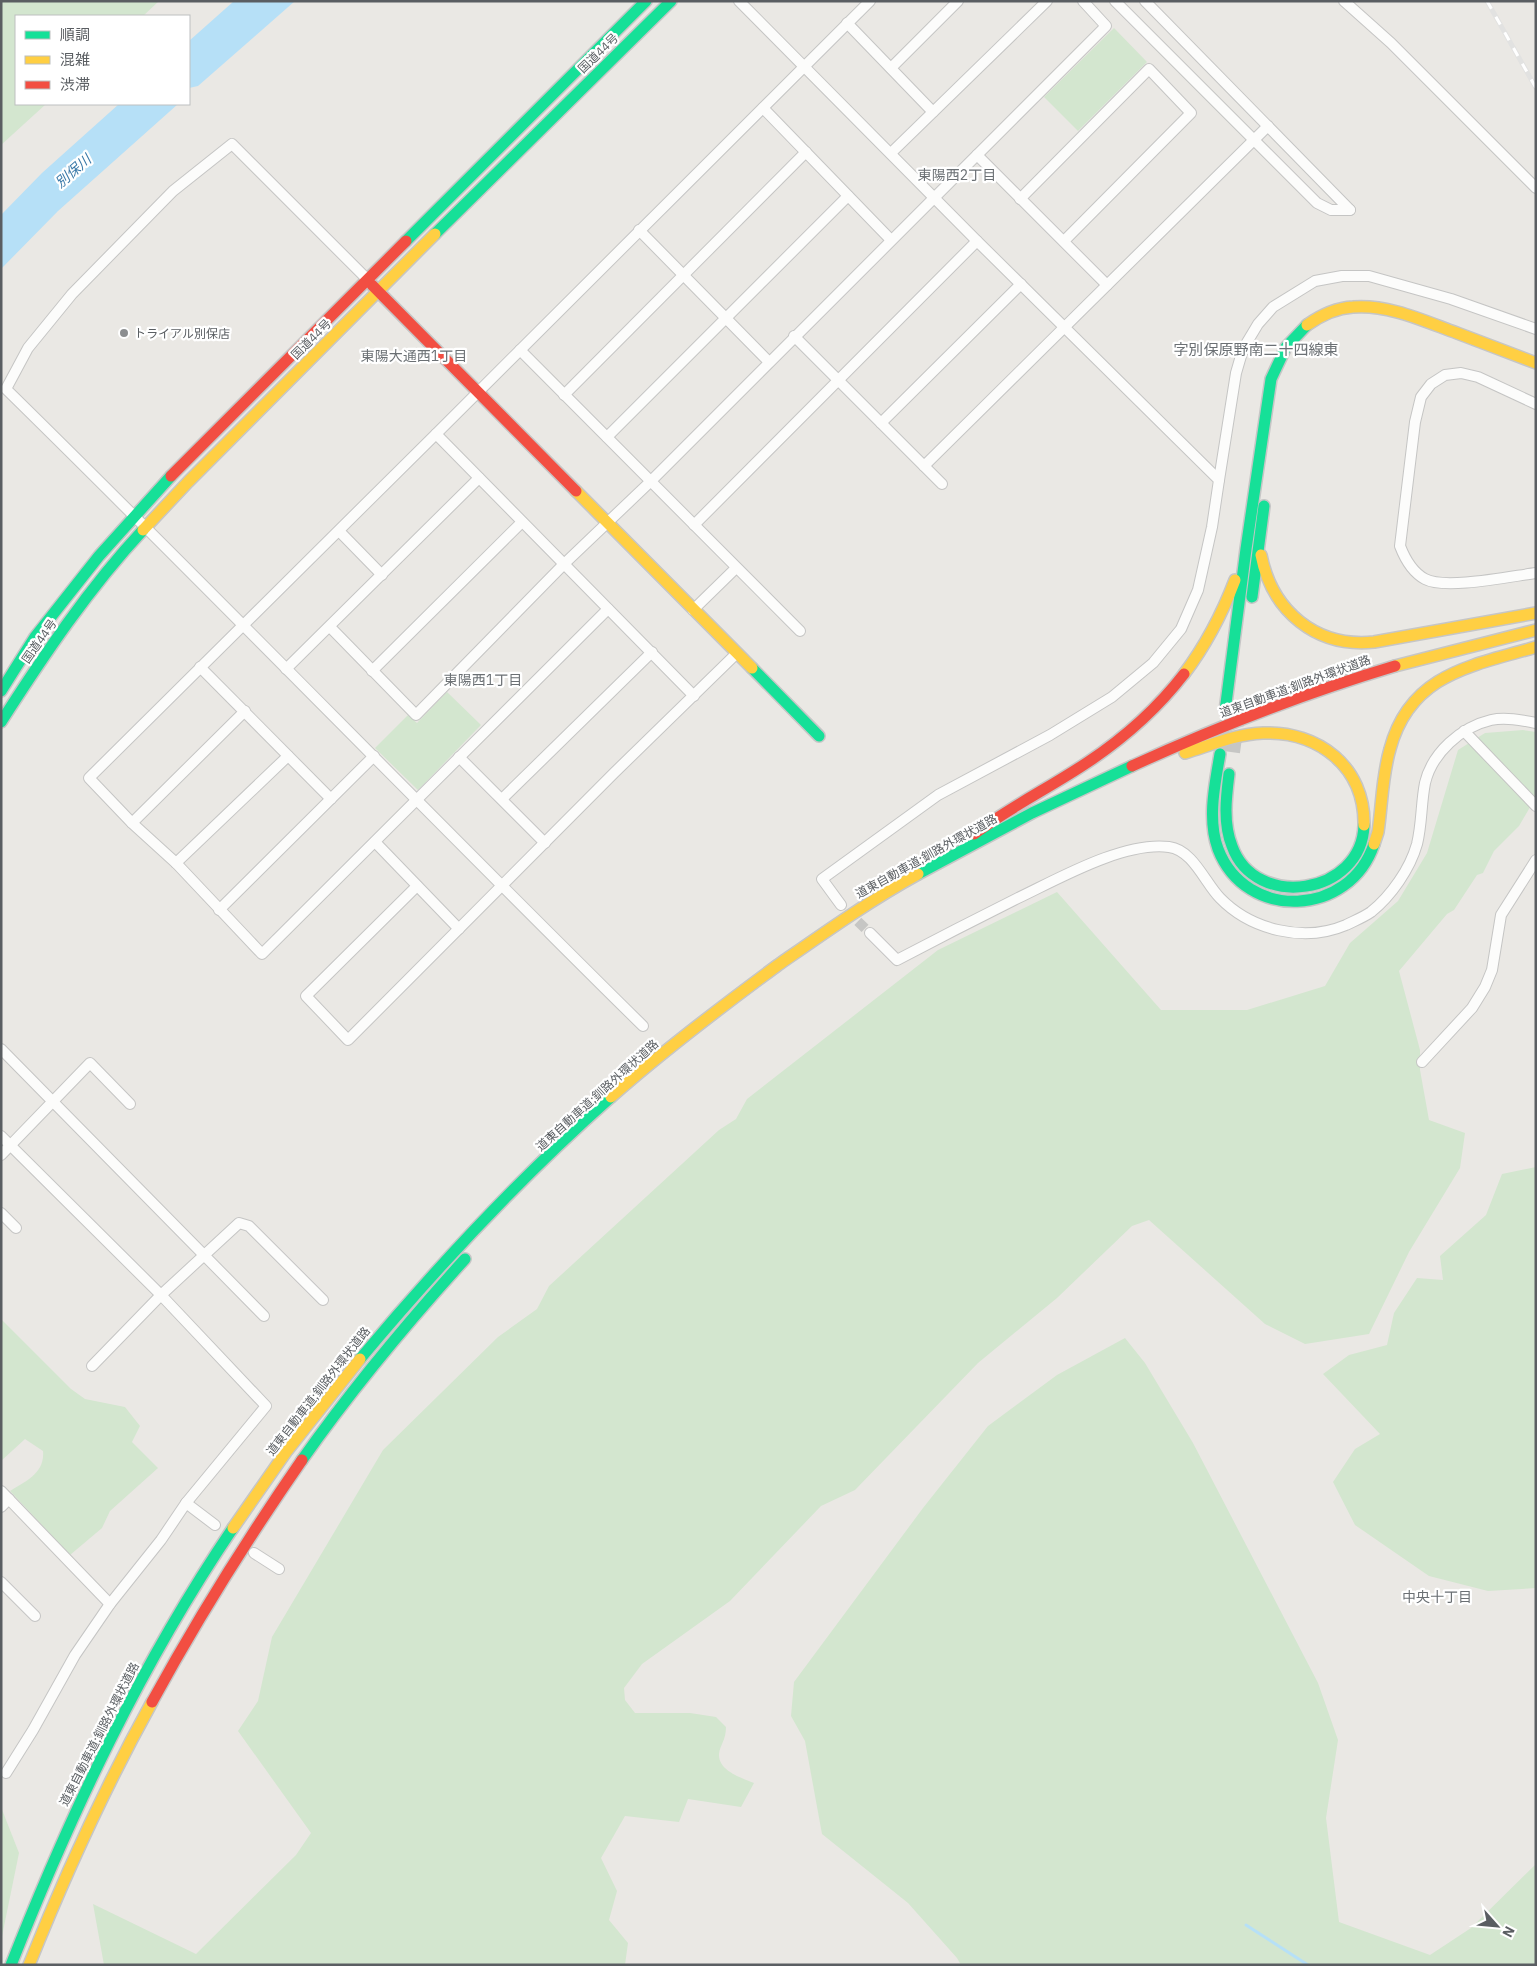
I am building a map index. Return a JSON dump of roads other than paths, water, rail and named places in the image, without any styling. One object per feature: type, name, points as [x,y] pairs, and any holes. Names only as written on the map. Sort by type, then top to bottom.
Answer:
[{"type":"main road","name":"国道44号","points":[[1,691],[35,637],[134,515],[160,486],[646,1]]},
{"type":"main road","name":"国道44号","points":[[1,722],[54,642],[110,568],[146,526],[671,1]]},
{"type":"main road","points":[[368,280],[819,736]]},
{"type":"main road","points":[[1225,711],[1271,379],[1282,354],[1293,338],[1309,323],[1324,313],[1342,308],[1374,306],[1408,314],[1536,363]]},
{"type":"main road","points":[[1250,612],[1280,382],[1289,357],[1298,341],[1312,329],[1327,319],[1344,314],[1384,315],[1536,370]]},
{"type":"main road","points":[[1259,545],[1264,570],[1271,588],[1295,620],[1311,630],[1344,642],[1362,643],[1390,640],[1490,619],[1536,613]]},
{"type":"main road","points":[[931,866],[991,821],[1087,763],[1124,738],[1144,720],[1182,676],[1216,625],[1229,598],[1246,549]]},
{"type":"main road","name":"道東自動車道;釧路外環状道路","points":[[11,1965],[30,1914],[76,1809],[125,1709],[170,1628],[232,1529],[294,1441],[366,1352],[433,1275],[491,1214],[606,1102],[725,1004],[860,908],[931,866],[1022,818],[1096,783],[1312,692],[1374,672],[1536,630]]},
{"type":"main road","name":"道東自動車道;釧路外環状道路","points":[[541,1179],[614,1108],[666,1062],[730,1010],[866,915],[936,873],[1026,826],[1185,753],[1228,729],[1376,681],[1536,637]]},
{"type":"main road","points":[[1185,753],[1252,734],[1272,733],[1308,739],[1339,759],[1351,773],[1365,804],[1362,839],[1356,855],[1343,870],[1328,881],[1312,887],[1294,888],[1268,883],[1247,869],[1232,846],[1227,830],[1225,804],[1225,753],[1214,798],[1213,832],[1218,852],[1227,867],[1250,887],[1277,900],[1308,901],[1324,897],[1340,890],[1353,880],[1366,863],[1374,846],[1380,823],[1389,744],[1398,723],[1409,705],[1422,692],[1451,673],[1536,647]]},
{"type":"main road","points":[[1237,708],[1240,689]]},
{"type":"main road","points":[[30,1965],[46,1920],[92,1816],[143,1716],[232,1564],[314,1443],[377,1361],[442,1283],[474,1249]]},
{"type":"street","points":[[739,1],[1064,328],[1219,480]]},
{"type":"street","points":[[608,609],[262,954],[176,863],[132,823],[88,778],[478,393],[870,1]]},
{"type":"street","points":[[891,68],[958,1]]},
{"type":"street","points":[[891,153],[1047,1]]},
{"type":"street","points":[[330,627],[416,715],[564,564],[650,482],[1106,26],[1083,1]]},
{"type":"street","points":[[1115,1],[1317,203],[1331,210],[1350,210],[1145,1]]},
{"type":"street","points":[[1344,1],[1391,43],[1536,188]]},
{"type":"street","points":[[847,23],[933,112]]},
{"type":"street","points":[[1020,199],[1149,69],[1190,113],[1064,241]]},
{"type":"street","points":[[763,108],[891,240]]},
{"type":"street","points":[[924,466],[1268,126]]},
{"type":"street","points":[[368,280],[232,144],[173,191],[72,294],[28,348],[6,389],[146,526],[502,887],[643,1026]]},
{"type":"street","points":[[564,395],[806,152]]},
{"type":"street","points":[[977,155],[1107,285]]},
{"type":"street","points":[[607,437],[848,196]]},
{"type":"street","points":[[639,230],[769,362]]},
{"type":"street","points":[[694,525],[977,241]]},
{"type":"street","points":[[840,905],[822,879],[938,795],[1066,726],[1112,697],[1153,663],[1181,629],[1198,590],[1212,527],[1236,373],[1243,349],[1258,324],[1273,307],[1315,281],[1342,276],[1369,276],[1451,299],[1536,329]]},
{"type":"street","points":[[881,424],[1021,284]]},
{"type":"street","points":[[794,336],[942,484]]},
{"type":"street","points":[[520,350],[800,631]]},
{"type":"street","points":[[1536,404],[1478,377],[1461,373],[1445,375],[1431,384],[1421,397],[1415,422],[1400,546],[1406,560],[1415,571],[1426,579],[1438,583],[1455,583],[1536,572]]},
{"type":"street","points":[[436,434],[694,696]]},
{"type":"street","points":[[286,668],[330,627],[479,478]]},
{"type":"street","points":[[372,671],[522,522]]},
{"type":"street","points":[[339,531],[382,575]]},
{"type":"street","points":[[693,610],[736,568]]},
{"type":"street","points":[[502,799],[652,652]]},
{"type":"street","points":[[417,886],[306,996],[348,1040],[736,654]]},
{"type":"street","points":[[200,667],[331,799]]},
{"type":"street","points":[[132,823],[245,711]]},
{"type":"street","points":[[870,933],[897,960],[1068,874],[1127,850],[1153,846],[1171,847],[1187,856],[1220,898],[1240,915],[1261,926],[1287,932],[1316,933],[1344,926],[1370,912],[1405,871],[1417,845],[1425,782],[1444,748],[1464,731],[1491,720],[1513,719],[1536,723]]},
{"type":"street","points":[[1464,731],[1536,806]]},
{"type":"street","points":[[176,863],[288,756]]},
{"type":"street","points":[[219,910],[374,756]]},
{"type":"street","points":[[459,757],[544,843]]},
{"type":"street","points":[[375,842],[459,929]]},
{"type":"street","points":[[1422,1062],[1472,1008],[1485,987],[1492,970],[1501,915],[1536,860]]},
{"type":"street","points":[[1,1049],[264,1316]]},
{"type":"street","points":[[1,1155],[90,1063],[130,1104]]},
{"type":"street","points":[[1,1136],[160,1295],[266,1406],[186,1503],[110,1604],[75,1655],[33,1730],[6,1773]]},
{"type":"street","points":[[1,1213],[16,1228]]},
{"type":"street","points":[[92,1366],[160,1295],[239,1223],[249,1226],[323,1300]]},
{"type":"street","points":[[1,1491],[110,1604]]},
{"type":"street","points":[[1,1508],[9,1499]]},
{"type":"street","points":[[186,1503],[215,1525]]},
{"type":"street","points":[[254,1553],[279,1569]]},
{"type":"street","points":[[1,1582],[35,1616]]},
{"type":"water","points":[[234,1],[295,1],[198,86],[190,88],[190,40]]},
{"type":"water","name":"別保川","points":[[118,105],[177,105],[58,211],[1,269],[1,215],[42,173]]},
{"type":"waterway","points":[[1246,1925],[1308,1965]]},
{"type":"tunnel","points":[[1231,752],[1237,708]]},
{"type":"tunnel","points":[[847,911],[870,933]]},
{"type":"railway","points":[[1487,1],[1536,88]]},
{"type":"place","name":"トライアル別保店","points":[[124,333]]},
{"type":"district","name":"東陽西2丁目","points":[[957,175]]},
{"type":"district","name":"字別保原野南二十四線東","points":[[1256,349]]},
{"type":"district","name":"東陽大通西1丁目","points":[[414,356]]},
{"type":"district","name":"東陽西1丁目","points":[[483,680]]},
{"type":"district","name":"中央十丁目","points":[[1437,1597]]}]
